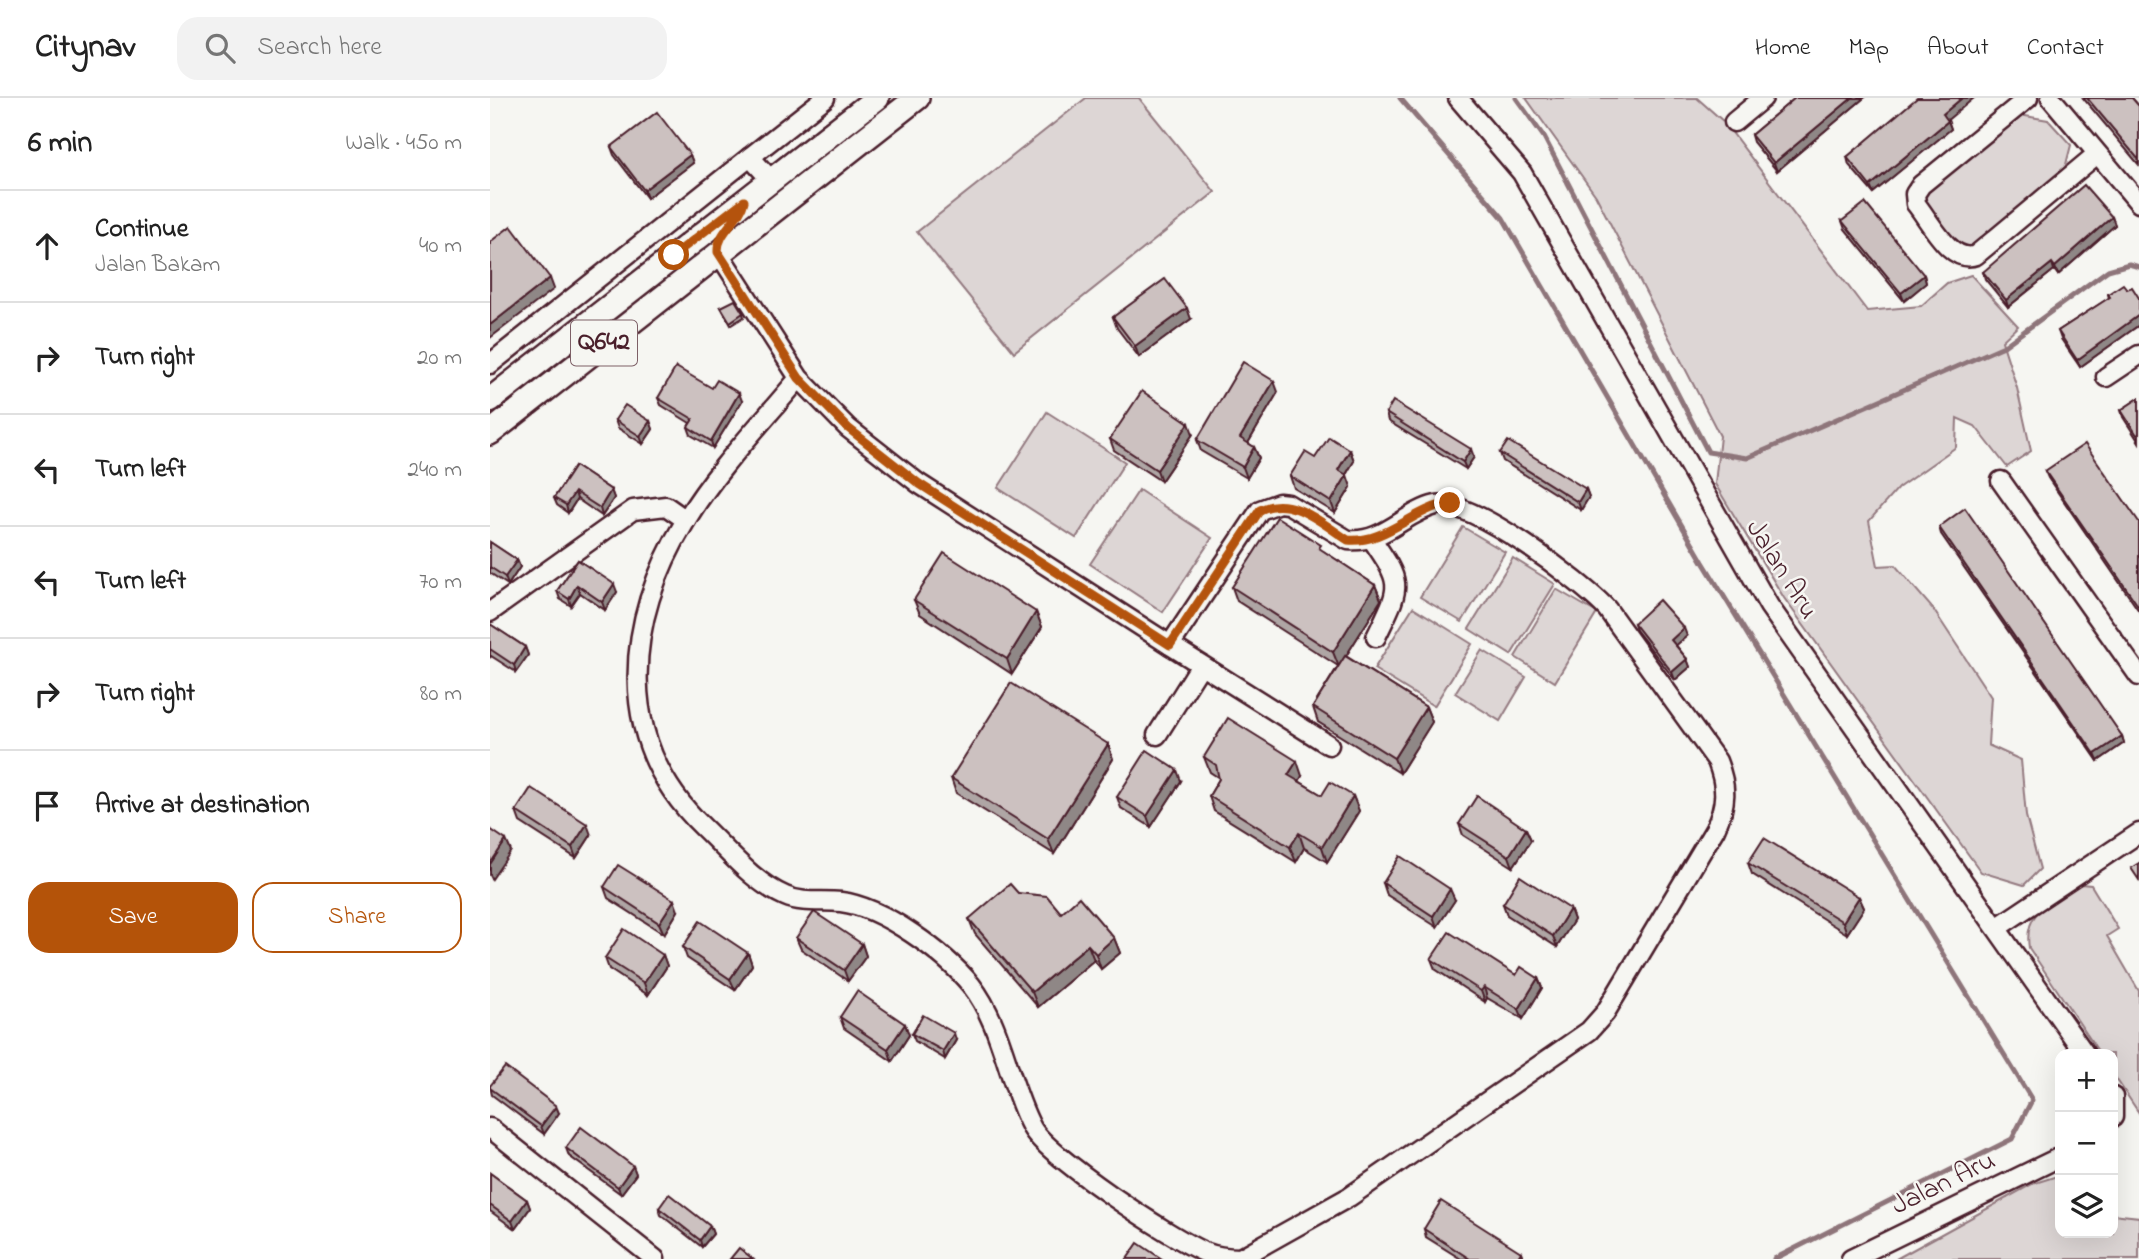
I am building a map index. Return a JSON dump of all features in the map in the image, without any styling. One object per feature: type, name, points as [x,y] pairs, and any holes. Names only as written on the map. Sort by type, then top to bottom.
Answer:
[{"type":"main road","name":"Q642","points":[[490,400],[877,98]]},
{"type":"main road","name":"Q642","points":[[490,433],[917,98]]},
{"type":"main road","points":[[718,252],[720,239],[738,215],[744,201]]},
{"type":"street","points":[[490,364],[825,98]]},
{"type":"street","name":"Jalan Aru","points":[[1458,98],[1522,173],[1769,606],[2082,1049]]},
{"type":"street","points":[[1734,122],[1762,98]]},
{"type":"street","points":[[2028,98],[1921,185],[1915,194],[1916,204],[1956,255],[1968,258],[1976,254],[2098,154]]},
{"type":"street","points":[[2051,98],[2139,203]]},
{"type":"street","points":[[750,158],[771,180]]},
{"type":"street","points":[[656,234],[674,255]]},
{"type":"street","points":[[718,252],[799,378],[848,428],[918,483],[1329,745]]},
{"type":"street","points":[[2106,377],[2139,355]]},
{"type":"street","points":[[799,378],[685,520],[656,581],[640,633],[636,684],[642,727],[657,768],[683,808],[768,887],[802,901],[842,902],[860,907],[894,924],[953,966],[985,1007],[1033,1129],[1044,1144],[1179,1239],[1220,1258],[1241,1259],[1349,1197],[1589,1031],[1605,1013],[1701,856],[1726,804],[1725,780],[1717,761],[1607,609],[1567,572],[1497,528],[1450,503],[1434,505],[1371,538],[1348,540],[1288,504],[1279,503],[1260,510],[1170,645]]},
{"type":"street","points":[[2001,481],[2139,676]]},
{"type":"street","points":[[490,612],[633,510],[666,506],[685,520]]},
{"type":"street","points":[[1371,538],[1395,573],[1396,586],[1392,603],[1376,637]]},
{"type":"street","points":[[1157,735],[1201,665]]},
{"type":"street","points":[[1998,927],[2139,833]]},
{"type":"street","points":[[490,1128],[656,1259]]},
{"type":"street","name":"Jalan Aru","points":[[1851,1259],[2055,1159]]},
{"type":"shaded area","points":[[1086,98],[1139,98],[1215,192],[1014,352],[917,232]]},
{"type":"shaded area","points":[[1526,98],[1697,98],[1724,122],[1867,311],[1921,306],[1947,283],[1971,275],[2018,326],[2002,341],[2017,388],[2031,451],[2007,467],[1975,426],[1957,418],[1956,447],[1898,488],[1869,521],[1878,566],[1895,565],[1933,609],[1991,697],[1988,745],[2021,760],[2026,816],[2040,869],[2024,885],[1981,872],[1784,598],[1715,484],[1720,436],[1596,196]]},
{"type":"shaded area","points":[[2020,115],[2048,120],[2071,145],[2063,176],[1977,249],[1960,250],[1921,203],[1926,187]]},
{"type":"shaded area","points":[[1047,412],[1125,462],[1076,538],[998,488]]},
{"type":"shaded area","points":[[1139,490],[1212,538],[1163,612],[1090,564]]},
{"type":"shaded area","points":[[1463,527],[1505,552],[1462,622],[1420,597]]},
{"type":"shaded area","points":[[1513,558],[1555,584],[1511,655],[1469,629]]},
{"type":"shaded area","points":[[1556,589],[1597,613],[1555,682],[1515,657]]},
{"type":"shaded area","points":[[1413,607],[1472,644],[1434,706],[1374,669]]},
{"type":"shaded area","points":[[1482,650],[1526,677],[1500,721],[1455,693]]},
{"type":"shaded area","points":[[2081,884],[2091,885],[2118,929],[2107,936],[2139,991],[2139,1113],[2118,1082],[2118,1049],[2097,1049],[2029,948],[2031,924],[2035,916],[2050,902]]},
{"type":"shaded area","points":[[2055,1177],[2055,1238],[2118,1238],[2118,1215],[2139,1217],[2139,1259],[1896,1259],[2032,1184]]},
{"type":"building","points":[[1795,98],[1852,98],[1774,163],[1751,135]]},
{"type":"building","points":[[1917,98],[1962,98],[1943,114],[1948,121],[1870,186],[1847,157]]},
{"type":"building","points":[[2087,98],[2132,98],[2139,106],[2139,160]]},
{"type":"building","points":[[657,112],[690,155],[644,190],[611,147]]},
{"type":"building","points":[[2084,185],[2112,217],[2055,267],[2052,263],[2006,300],[1983,272]]},
{"type":"building","points":[[1865,203],[1924,275],[1901,293],[1842,221]]},
{"type":"building","points":[[511,226],[550,278],[490,325],[490,242]]},
{"type":"building","points":[[1165,279],[1187,308],[1135,346],[1113,317]]},
{"type":"building","points":[[2123,284],[2127,289],[2132,287],[2139,298],[2139,315],[2077,360],[2058,331],[2110,297],[2108,294]]},
{"type":"building","points":[[735,300],[743,313],[730,322],[721,307]]},
{"type":"building","points":[[1243,362],[1274,381],[1240,438],[1254,447],[1243,467],[1197,440]]},
{"type":"building","points":[[676,367],[712,388],[717,380],[739,393],[711,441],[688,427],[693,419],[658,398]]},
{"type":"building","points":[[1142,391],[1189,423],[1157,470],[1110,439]]},
{"type":"building","points":[[2139,398],[2139,434],[2137,435],[2121,410]]},
{"type":"building","points":[[1393,401],[1471,449],[1463,462],[1386,413]]},
{"type":"building","points":[[625,405],[650,421],[640,436],[615,420]]},
{"type":"building","points":[[1329,437],[1350,450],[1338,470],[1347,475],[1331,502],[1290,476],[1305,452],[1315,458]]},
{"type":"building","points":[[1508,441],[1586,489],[1578,502],[1500,453]]},
{"type":"building","points":[[2085,444],[2139,522],[2139,607],[2045,471]]},
{"type":"building","points":[[575,466],[611,490],[600,508],[575,492],[566,505],[554,498]]},
{"type":"building","points":[[1965,508],[2122,736],[2095,754],[1939,527]]},
{"type":"building","points":[[1277,517],[1375,585],[1333,652],[1232,587]]},
{"type":"building","points":[[490,542],[517,560],[505,577],[490,567]]},
{"type":"building","points":[[944,553],[1036,612],[1007,659],[914,600]]},
{"type":"building","points":[[578,560],[614,584],[602,602],[577,585],[569,599],[557,591]]},
{"type":"building","points":[[1659,600],[1684,628],[1671,640],[1687,659],[1672,672],[1634,623]]},
{"type":"building","points":[[490,624],[525,647],[514,665],[490,649]]},
{"type":"building","points":[[1345,656],[1426,707],[1394,758],[1313,707]]},
{"type":"building","points":[[1011,683],[1108,744],[1048,839],[951,778]]},
{"type":"building","points":[[1228,718],[1297,761],[1288,775],[1322,795],[1330,782],[1353,796],[1322,847],[1299,833],[1290,847],[1209,796],[1219,779],[1216,765],[1204,757]]},
{"type":"building","points":[[1147,750],[1177,770],[1147,816],[1117,797]]},
{"type":"building","points":[[531,788],[587,824],[572,847],[516,811]]},
{"type":"building","points":[[1477,796],[1526,829],[1509,856],[1459,824]]},
{"type":"building","points":[[490,829],[506,840],[490,864]]},
{"type":"building","points":[[1764,838],[1859,897],[1843,922],[1748,863]]},
{"type":"building","points":[[1400,856],[1450,889],[1433,916],[1383,883]]},
{"type":"building","points":[[2139,863],[2139,880],[2131,868]]},
{"type":"building","points":[[618,865],[674,900],[659,923],[604,887]]},
{"type":"building","points":[[1520,876],[1570,909],[1553,936],[1503,904]]},
{"type":"building","points":[[1010,884],[1018,893],[1047,896],[1061,913],[1079,897],[1114,938],[1096,954],[1088,945],[1032,992],[969,919]]},
{"type":"building","points":[[814,912],[862,944],[844,970],[796,938]]},
{"type":"building","points":[[700,921],[748,953],[730,979],[683,947]]},
{"type":"building","points":[[624,929],[663,955],[644,983],[605,958]]},
{"type":"building","points":[[1449,932],[1516,975],[1521,967],[1538,978],[1519,1009],[1484,987],[1481,991],[1431,959]]},
{"type":"building","points":[[857,991],[905,1024],[888,1049],[840,1017]]},
{"type":"building","points":[[923,1015],[954,1033],[943,1051],[912,1034]]},
{"type":"building","points":[[505,1067],[556,1106],[541,1126],[490,1088]]},
{"type":"building","points":[[581,1127],[633,1166],[618,1187],[566,1148]]},
{"type":"building","points":[[490,1173],[527,1200],[512,1221],[490,1205]]},
{"type":"building","points":[[669,1194],[710,1226],[700,1240],[659,1208]]},
{"type":"building","points":[[1441,1201],[1521,1252],[1517,1259],[1470,1259],[1424,1229]]},
{"type":"building","points":[[1138,1243],[1162,1259],[1127,1259]]},
{"type":"building","points":[[739,1248],[753,1259],[730,1259]]},
{"type":"waterway","points":[[1400,98],[1503,218],[1703,562],[2032,1100],[2012,1139],[1774,1259]]},
{"type":"waterway","points":[[1516,98],[1544,137],[1708,452],[1747,458],[2004,346],[2108,270],[2129,264],[2139,267]]},
{"type":"route","points":[[674,255],[744,201],[738,215],[720,239],[718,252],[799,378],[825,406],[848,428],[918,483],[1170,645],[1260,510],[1279,503],[1288,504],[1348,540],[1355,541],[1371,538],[1434,505],[1450,503]]}]
